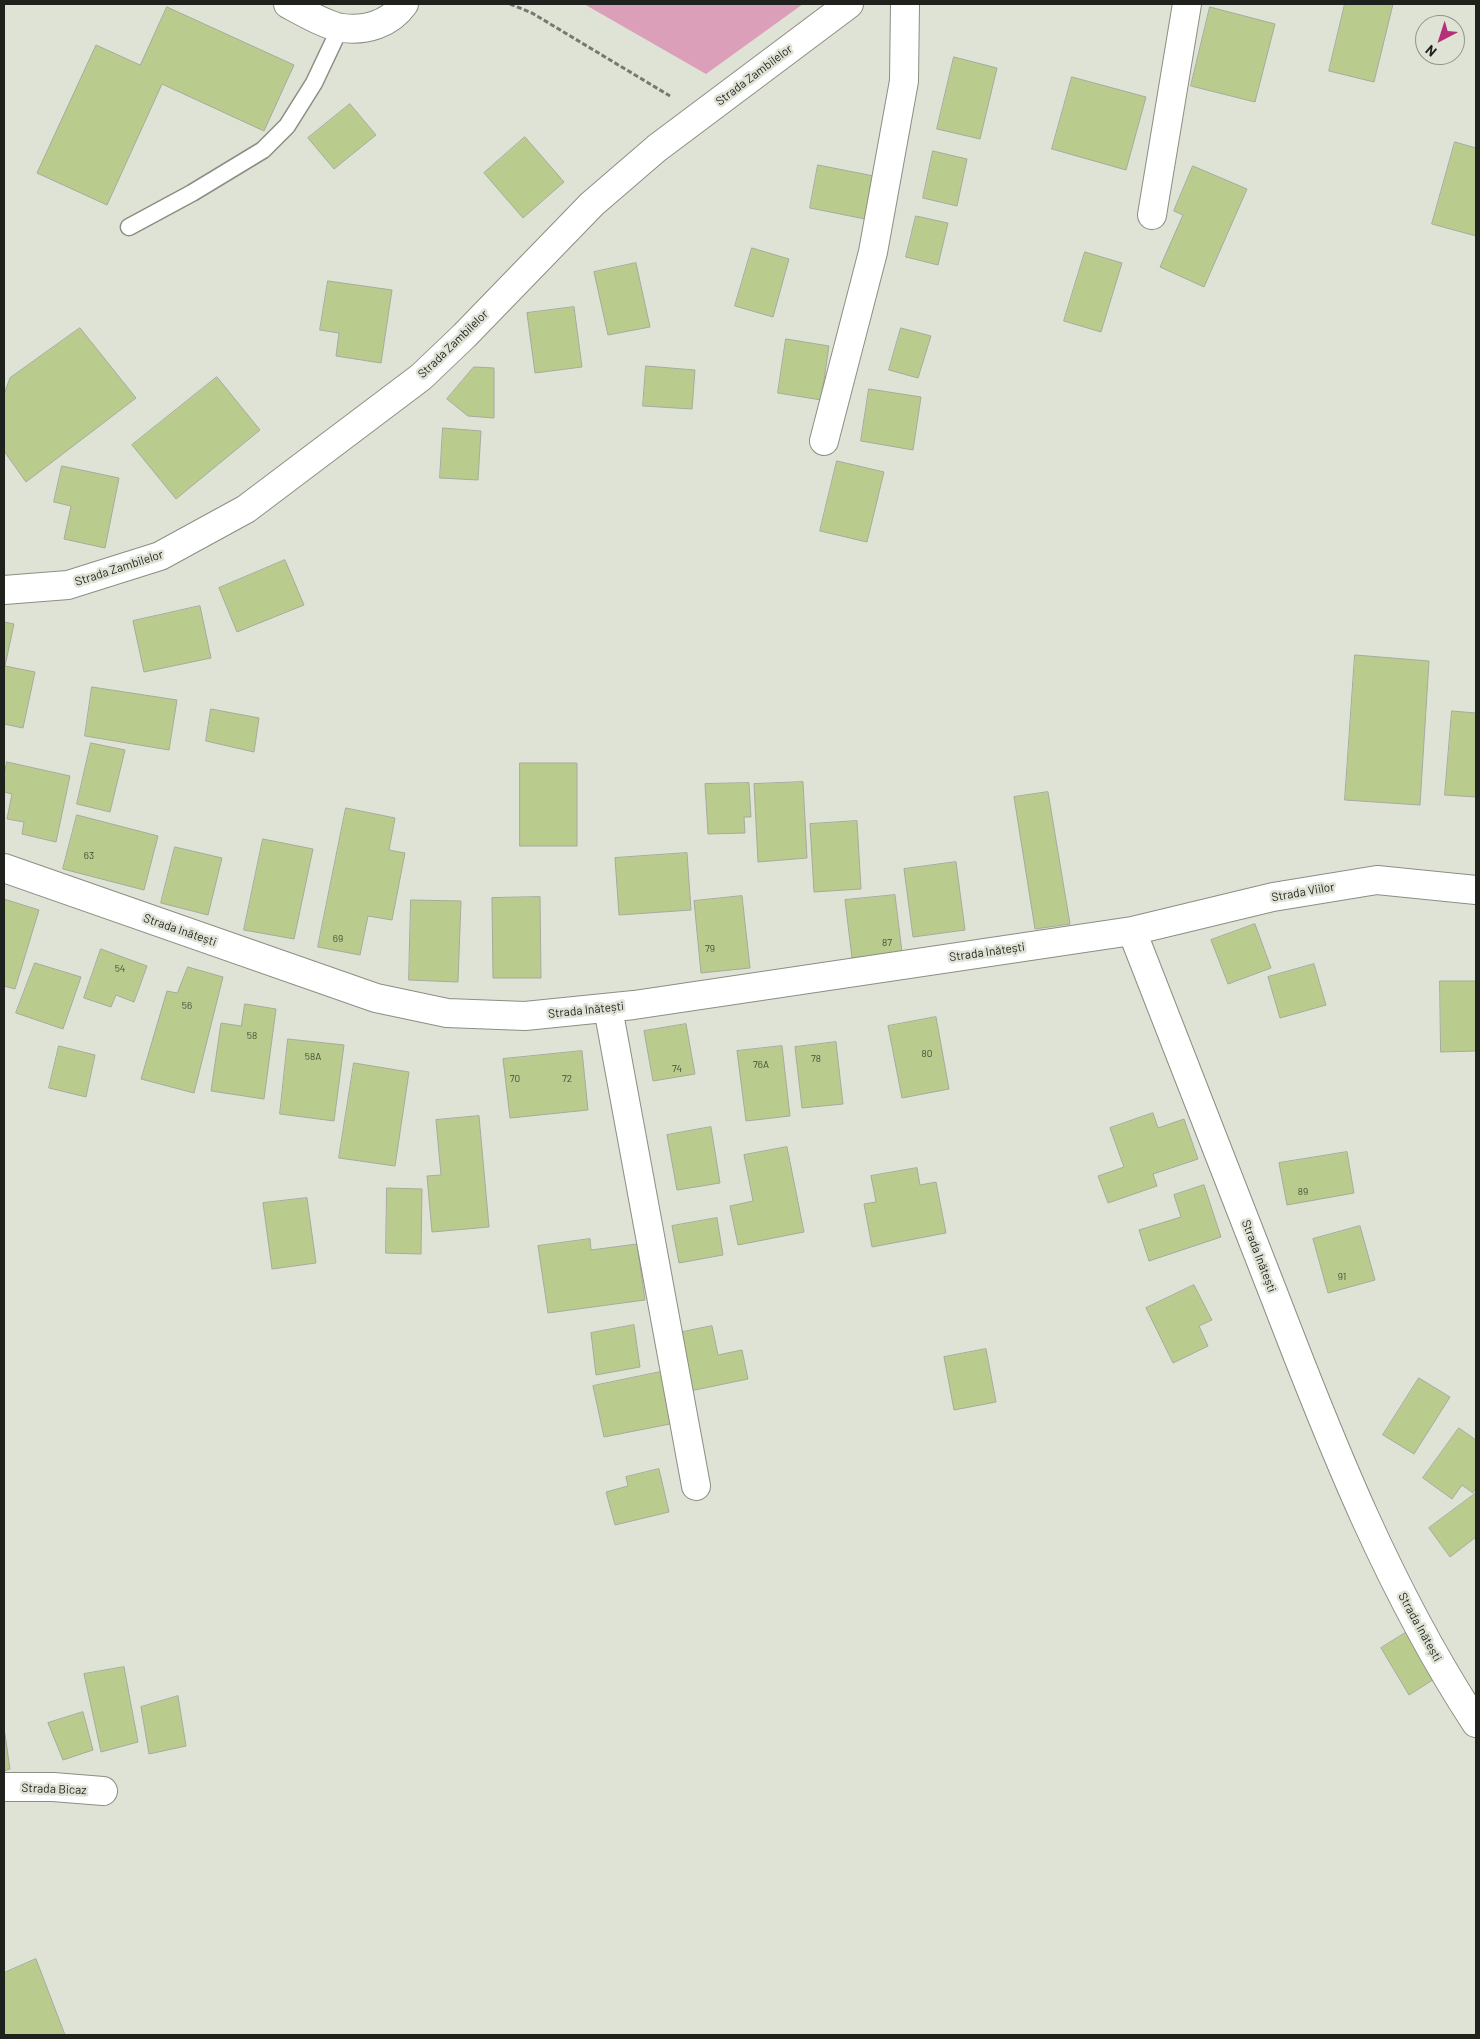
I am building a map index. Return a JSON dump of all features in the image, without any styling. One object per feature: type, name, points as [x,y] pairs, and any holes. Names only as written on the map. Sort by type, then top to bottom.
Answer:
[{"type":"street","points":[[288,4],[340,28],[371,28],[396,15],[404,4]]},
{"type":"street","name":"Strada Zambilelor","points":[[4,590],[68,584],[160,556],[246,510],[420,377],[464,336],[592,204],[657,148],[849,4]]},
{"type":"street","points":[[824,441],[873,252],[904,81],[905,4]]},
{"type":"street","points":[[1152,215],[1187,4]]},
{"type":"street","name":"Strada Inătești","points":[[4,868],[376,998],[447,1013],[525,1016],[608,1008],[1132,931],[1332,1445],[1379,1549],[1419,1626],[1469,1695],[1476,1723]]},
{"type":"street","name":"Strada Viilor","points":[[1132,931],[1273,897],[1377,880],[1476,890]]},
{"type":"street","points":[[608,1008],[696,1486]]},
{"type":"street","name":"Strada Bicaz","points":[[4,1787],[103,1791]]},
{"type":"lane","points":[[129,227],[192,193],[263,150],[287,126],[314,82],[340,28]]},
{"type":"path","points":[[510,4],[532,13],[701,115]]},
{"type":"shaded area","points":[[584,4],[803,4],[706,74]]},
{"type":"building","points":[[1345,4],[1393,4],[1374,82],[1329,71]]},
{"type":"building","points":[[167,7],[294,65],[264,131],[162,84],[107,205],[37,173],[96,45],[140,65]]},
{"type":"building","points":[[1210,7],[1275,24],[1255,102],[1191,86]]},
{"type":"building","points":[[954,57],[997,68],[980,139],[937,129]]},
{"type":"building","points":[[1072,77],[1146,97],[1126,170],[1052,149]]},
{"type":"building","points":[[350,104],[376,135],[334,169],[308,138]]},
{"type":"building","points":[[525,137],[564,182],[523,218],[484,173]]},
{"type":"building","points":[[1455,142],[1476,148],[1476,236],[1432,224]]},
{"type":"building","points":[[933,151],[967,159],[957,206],[923,198]]},
{"type":"building","points":[[818,165],[874,176],[865,219],[810,208]]},
{"type":"building","points":[[1193,166],[1247,189],[1204,287],[1160,267],[1183,215],[1174,211]]},
{"type":"building","points":[[916,216],[948,223],[938,265],[906,257]]},
{"type":"building","points":[[752,248],[789,259],[773,317],[735,306]]},
{"type":"building","points":[[1085,252],[1122,263],[1101,332],[1064,321]]},
{"type":"building","points":[[636,263],[650,327],[608,335],[594,272]]},
{"type":"building","points":[[328,281],[392,290],[381,363],[336,356],[339,333],[320,330]]},
{"type":"building","points":[[574,307],[582,367],[535,373],[527,313]]},
{"type":"building","points":[[80,328],[136,398],[26,482],[4,451],[4,394],[10,378]]},
{"type":"building","points":[[901,328],[931,336],[918,378],[889,370]]},
{"type":"building","points":[[786,339],[829,346],[821,400],[778,393]]},
{"type":"building","points":[[646,366],[695,370],[692,409],[643,406]]},
{"type":"building","points":[[474,367],[494,368],[494,418],[468,416],[447,399]]},
{"type":"building","points":[[217,377],[260,430],[176,499],[132,445]]},
{"type":"building","points":[[869,389],[921,397],[913,450],[861,441]]},
{"type":"building","points":[[443,428],[481,431],[478,480],[440,478]]},
{"type":"building","points":[[837,461],[884,472],[867,542],[820,531]]},
{"type":"building","points":[[62,466],[119,478],[105,548],[64,539],[71,506],[54,502]]},
{"type":"building","points":[[285,560],[304,605],[237,632],[219,588]]},
{"type":"building","points":[[200,606],[211,658],[144,672],[133,621]]},
{"type":"building","points":[[4,622],[14,624],[5,666],[35,672],[23,728],[4,724]]},
{"type":"building","points":[[1355,655],[1429,661],[1420,805],[1345,800]]},
{"type":"building","points":[[92,687],[177,700],[169,750],[85,736]]},
{"type":"building","points":[[211,709],[259,718],[254,752],[206,741]]},
{"type":"building","points":[[1452,711],[1476,713],[1476,797],[1445,795]]},
{"type":"building","points":[[91,743],[125,750],[110,812],[77,804]]},
{"type":"building","points":[[7,762],[70,776],[56,842],[22,834],[24,822],[7,819],[12,794],[4,792],[4,776]]},
{"type":"building","points":[[520,763],[577,763],[577,846],[520,846]]},
{"type":"building","points":[[803,782],[807,858],[758,862],[754,784]]},
{"type":"building","points":[[749,783],[751,817],[744,817],[745,833],[708,834],[705,784]]},
{"type":"building","points":[[1048,792],[1070,924],[1035,929],[1014,797]]},
{"type":"building","points":[[346,808],[395,818],[389,850],[405,853],[392,920],[368,916],[360,955],[318,947]]},
{"type":"building","points":[[77,815],[158,836],[144,890],[63,869]]},
{"type":"building","points":[[857,821],[861,889],[814,892],[810,824]]},
{"type":"building","points":[[263,839],[313,849],[294,939],[244,930]]},
{"type":"building","points":[[175,847],[222,858],[208,915],[161,903]]},
{"type":"building","points":[[687,853],[691,910],[619,915],[615,858]]},
{"type":"building","points":[[956,862],[965,930],[913,937],[904,869]]},
{"type":"building","points":[[895,895],[902,952],[852,958],[845,900]]},
{"type":"building","points":[[742,896],[750,968],[701,973],[694,901]]},
{"type":"building","points":[[540,897],[541,978],[493,978],[492,898]]},
{"type":"building","points":[[4,899],[39,910],[15,989],[4,986]]},
{"type":"building","points":[[411,900],[461,901],[458,982],[409,980]]},
{"type":"building","points":[[1255,924],[1271,968],[1228,984],[1211,940]]},
{"type":"building","points":[[101,949],[147,966],[134,1002],[116,995],[111,1007],[84,998]]},
{"type":"building","points":[[35,963],[81,977],[63,1029],[16,1013]]},
{"type":"building","points":[[1314,964],[1326,1005],[1280,1018],[1268,977]]},
{"type":"building","points":[[188,967],[223,977],[194,1093],[141,1079],[167,991],[177,993]]},
{"type":"building","points":[[1440,981],[1476,981],[1476,1051],[1441,1052]]},
{"type":"building","points":[[245,1004],[276,1009],[264,1099],[211,1091],[221,1023],[241,1026]]},
{"type":"building","points":[[936,1017],[949,1089],[902,1098],[888,1026]]},
{"type":"building","points":[[686,1024],[695,1074],[653,1081],[644,1031]]},
{"type":"building","points":[[288,1039],[344,1045],[334,1121],[280,1114]]},
{"type":"building","points":[[836,1042],[843,1104],[802,1108],[795,1047]]},
{"type":"building","points":[[59,1046],[95,1055],[86,1097],[49,1088]]},
{"type":"building","points":[[782,1046],[790,1116],[746,1121],[737,1051]]},
{"type":"building","points":[[582,1051],[588,1110],[510,1118],[503,1059]]},
{"type":"building","points":[[354,1063],[409,1072],[395,1166],[339,1158]]},
{"type":"building","points":[[1153,1113],[1158,1128],[1184,1119],[1198,1159],[1153,1174],[1157,1186],[1108,1203],[1098,1176],[1124,1167],[1110,1128]]},
{"type":"building","points":[[479,1116],[489,1227],[432,1232],[427,1176],[441,1175],[436,1120]]},
{"type":"building","points":[[711,1127],[720,1183],[677,1190],[667,1135]]},
{"type":"building","points":[[787,1147],[804,1232],[738,1245],[730,1206],[753,1201],[744,1155]]},
{"type":"building","points":[[1347,1152],[1354,1193],[1287,1205],[1279,1163]]},
{"type":"building","points":[[917,1168],[920,1185],[936,1182],[946,1233],[872,1247],[864,1204],[876,1202],[871,1176]]},
{"type":"building","points":[[1204,1185],[1221,1237],[1149,1261],[1139,1230],[1181,1217],[1174,1195]]},
{"type":"building","points":[[387,1188],[422,1189],[421,1254],[386,1253]]},
{"type":"building","points":[[307,1198],[316,1263],[272,1269],[263,1203]]},
{"type":"building","points":[[717,1218],[723,1255],[679,1263],[672,1226]]},
{"type":"building","points":[[1360,1226],[1375,1280],[1328,1293],[1313,1239]]},
{"type":"building","points":[[590,1239],[591,1250],[637,1244],[645,1300],[548,1313],[538,1246]]},
{"type":"building","points":[[1194,1285],[1212,1320],[1199,1326],[1208,1346],[1173,1363],[1146,1308]]},
{"type":"building","points":[[634,1325],[640,1367],[596,1375],[591,1333]]},
{"type":"building","points":[[712,1326],[718,1355],[742,1350],[748,1379],[690,1391],[678,1333]]},
{"type":"building","points":[[986,1349],[996,1402],[954,1410],[944,1357]]},
{"type":"building","points":[[665,1371],[675,1423],[604,1437],[593,1386]]},
{"type":"building","points":[[1419,1378],[1450,1397],[1414,1454],[1383,1435]]},
{"type":"building","points":[[1459,1428],[1476,1440],[1476,1488],[1473,1493],[1462,1485],[1452,1499],[1423,1478]]},
{"type":"building","points":[[659,1469],[669,1512],[615,1525],[606,1492],[628,1486],[626,1477]]},
{"type":"building","points":[[1476,1493],[1476,1537],[1450,1557],[1429,1528]]},
{"type":"building","points":[[1410,1630],[1439,1676],[1409,1695],[1381,1648]]},
{"type":"building","points":[[124,1667],[138,1742],[101,1752],[84,1674]]},
{"type":"building","points":[[178,1696],[186,1746],[149,1754],[141,1707]]},
{"type":"building","points":[[83,1712],[93,1750],[63,1760],[48,1723]]},
{"type":"building","points":[[4,1728],[10,1769],[4,1771]]},
{"type":"building","points":[[36,1959],[65,2035],[4,2035],[4,1973]]}]
